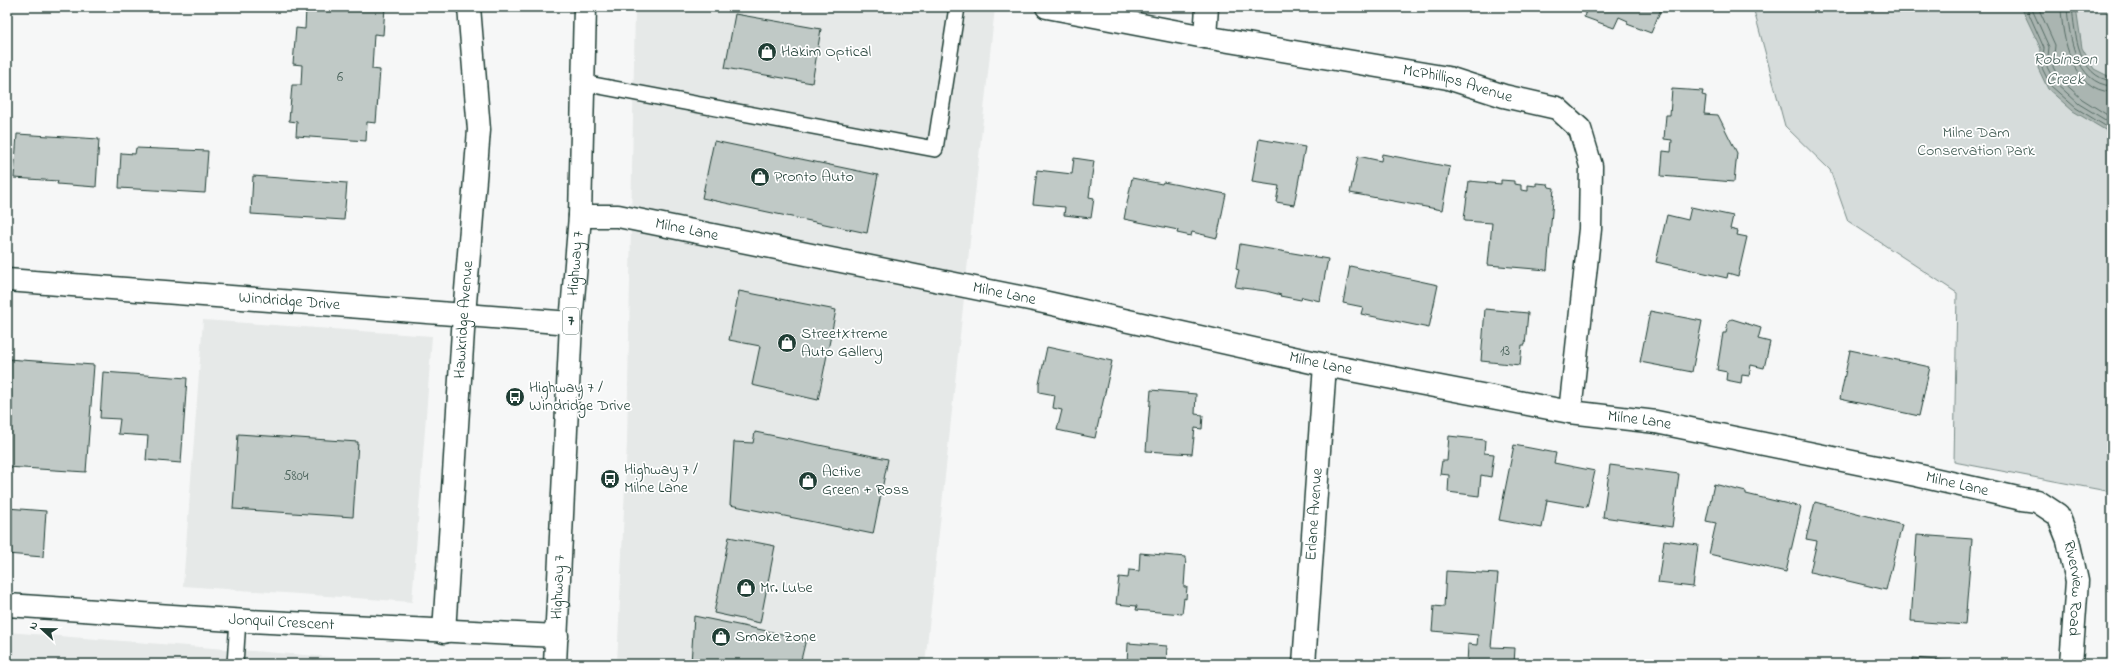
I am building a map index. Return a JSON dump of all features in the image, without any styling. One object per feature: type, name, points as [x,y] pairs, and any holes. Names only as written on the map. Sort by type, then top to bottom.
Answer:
[{"type":"street","name":"Hawkridge Avenue","points":[[444,632],[464,315],[479,130],[469,7]]},
{"type":"street","name":"Highway 7","points":[[555,664],[571,323],[580,216],[585,7]]},
{"type":"street","name":"McPhillips Avenue","points":[[1047,7],[1205,37],[1448,78],[1504,96],[1557,108],[1580,129],[1591,166],[1590,229],[1570,412]]},
{"type":"street","points":[[1205,37],[1207,7]]},
{"type":"street","name":"Milne Lane","points":[[580,216],[618,216],[1038,301],[1325,365],[1570,412],[1656,422],[1908,473],[2022,499],[2037,501],[2058,514]]},
{"type":"street","name":"Windridge Drive","points":[[7,280],[571,323]]},
{"type":"street","name":"Erlane Avenue","points":[[1304,664],[1325,365]]},
{"type":"street","name":"Riverview Road","points":[[2058,514],[2068,540],[2077,581],[2071,664]]},
{"type":"street","name":"Jonquil Crescent","points":[[7,605],[444,632],[557,636]]},
{"type":"lane","points":[[583,83],[934,150],[958,7]]},
{"type":"lane","points":[[235,664],[238,620]]},
{"type":"shaded area","points":[[635,7],[995,7],[925,664],[617,664],[627,442]]},
{"type":"shaded area","points":[[203,320],[432,336],[412,602],[183,586]]},
{"type":"shaded area","points":[[7,632],[421,664],[7,664]]},
{"type":"green space","name":"Milne Dam Conservation Park","points":[[1753,7],[2112,7],[2112,492],[1954,462],[1957,293],[1848,221],[1830,170],[1785,126]]},
{"type":"water","name":"Robinson Creek","points":[[2021,7],[2076,7],[2082,48],[2094,69],[2112,78],[2112,134],[2073,111],[2048,89],[2038,68],[2041,49]]},
{"type":"building","points":[[297,7],[385,7],[383,35],[374,34],[372,69],[380,70],[376,123],[367,122],[366,141],[296,136],[297,122],[289,121],[292,85],[301,85],[302,65],[293,64],[296,28],[305,29],[306,8]]},
{"type":"building","points":[[1587,7],[1662,7],[1651,33],[1627,24],[1628,21],[1619,17],[1614,28],[1584,17]]},
{"type":"building","points":[[735,14],[821,29],[812,83],[725,68]]},
{"type":"building","points":[[1672,89],[1703,91],[1702,95],[1706,96],[1704,114],[1718,115],[1737,153],[1734,182],[1661,176],[1663,151],[1671,152],[1672,140],[1664,139],[1666,115],[1670,115]]},
{"type":"building","points":[[17,134],[99,139],[96,187],[57,184],[58,181],[14,178]]},
{"type":"building","points":[[1259,139],[1305,147],[1294,205],[1276,202],[1279,186],[1252,182]]},
{"type":"building","points":[[714,141],[878,175],[867,233],[702,198]]},
{"type":"building","points":[[136,148],[208,151],[205,193],[119,188],[121,153],[135,154]]},
{"type":"building","points":[[1382,154],[1450,167],[1442,210],[1350,193],[1358,156],[1381,161]]},
{"type":"building","points":[[1074,158],[1094,161],[1089,197],[1094,198],[1091,218],[1064,215],[1065,207],[1033,204],[1037,170],[1072,174]]},
{"type":"building","points":[[253,176],[347,183],[344,220],[251,214]]},
{"type":"building","points":[[1132,178],[1162,184],[1163,182],[1226,194],[1217,238],[1192,232],[1191,236],[1177,233],[1178,230],[1124,219]]},
{"type":"building","points":[[1501,180],[1514,181],[1514,184],[1521,185],[1521,190],[1528,191],[1528,185],[1536,186],[1536,183],[1548,184],[1549,187],[1554,188],[1547,270],[1488,265],[1492,223],[1465,221],[1469,181],[1501,184]]},
{"type":"building","points":[[1691,207],[1733,216],[1730,229],[1738,231],[1737,235],[1747,237],[1738,276],[1728,273],[1727,278],[1656,262],[1667,215],[1688,220]]},
{"type":"building","points":[[1240,244],[1328,259],[1320,301],[1302,297],[1301,300],[1280,296],[1281,295],[1266,291],[1235,287],[1239,270],[1236,269]]},
{"type":"building","points":[[1350,266],[1438,285],[1429,328],[1361,314],[1363,307],[1343,303]]},
{"type":"building","name":"StreetXtreme Auto Gallery","points":[[739,291],[836,310],[818,400],[752,385],[760,346],[729,340]]},
{"type":"building","points":[[1485,309],[1528,313],[1525,345],[1522,345],[1520,365],[1481,361]]},
{"type":"building","points":[[1650,311],[1702,321],[1692,372],[1640,362]]},
{"type":"building","points":[[1732,319],[1761,328],[1758,339],[1770,342],[1764,368],[1751,365],[1749,376],[1742,375],[1741,383],[1726,380],[1727,372],[1717,370],[1723,333],[1726,333],[1728,321]]},
{"type":"building","points":[[1047,347],[1112,361],[1095,438],[1057,430],[1062,410],[1053,408],[1055,395],[1039,392],[1039,384]]},
{"type":"building","points":[[1850,350],[1930,367],[1919,416],[1840,399]]},
{"type":"building","points":[[7,359],[94,365],[86,472],[7,467]]},
{"type":"building","points":[[103,372],[187,378],[181,463],[146,460],[148,436],[118,434],[120,419],[100,418]]},
{"type":"building","points":[[1151,390],[1196,394],[1195,414],[1203,415],[1202,429],[1195,428],[1192,454],[1146,451]]},
{"type":"building","name":"Active Green + Ross","points":[[755,432],[888,459],[873,534],[730,505],[734,442],[753,443]]},
{"type":"building","points":[[238,434],[358,442],[353,517],[233,509]]},
{"type":"building","points":[[1449,436],[1485,440],[1484,453],[1494,454],[1491,477],[1481,475],[1479,496],[1448,492],[1449,475],[1440,474],[1442,461],[1447,461]]},
{"type":"building","points":[[1514,445],[1556,453],[1554,463],[1595,471],[1587,507],[1547,500],[1542,528],[1499,520]]},
{"type":"building","points":[[1610,465],[1679,474],[1672,527],[1603,517]]},
{"type":"building","points":[[1714,484],[1746,492],[1746,494],[1801,507],[1786,572],[1709,554],[1716,523],[1706,521]]},
{"type":"building","points":[[1815,502],[1902,525],[1886,590],[1810,572],[1817,541],[1806,539]]},
{"type":"building","points":[[7,508],[46,511],[43,557],[7,554]]},
{"type":"building","points":[[1917,535],[1972,539],[1965,625],[1911,621]]},
{"type":"building","points":[[729,537],[775,546],[760,623],[714,613]]},
{"type":"building","points":[[1664,540],[1698,545],[1693,587],[1658,583]]},
{"type":"building","points":[[1140,553],[1186,557],[1184,587],[1187,587],[1186,599],[1184,598],[1182,614],[1136,610],[1137,606],[1116,604],[1119,577],[1128,578],[1129,570],[1139,571]]},
{"type":"building","points":[[1446,571],[1498,574],[1491,647],[1515,648],[1514,664],[1467,664],[1468,644],[1477,645],[1478,635],[1432,631],[1434,606],[1444,607]]},
{"type":"building","points":[[694,616],[806,639],[800,664],[691,664]]},
{"type":"building","points":[[1128,643],[1167,646],[1166,664],[1127,664]]},
{"type":"building","points":[[1913,658],[1962,662],[1961,664],[1913,664]]},
{"type":"place","name":"Hakim Optical","points":[[767,52]]},
{"type":"place","name":"Pronto Auto","points":[[760,177]]},
{"type":"place","name":"StreetXtreme Auto Gallery","points":[[787,343]]},
{"type":"place","name":"Highway 7 / Windridge Drive","points":[[515,397]]},
{"type":"place","name":"Highway 7 / Milne Lane","points":[[610,479]]},
{"type":"place","name":"Active Green + Ross","points":[[808,481]]},
{"type":"place","name":"Mr. Lube","points":[[746,588]]},
{"type":"place","name":"Smoke Zone","points":[[721,637]]}]
